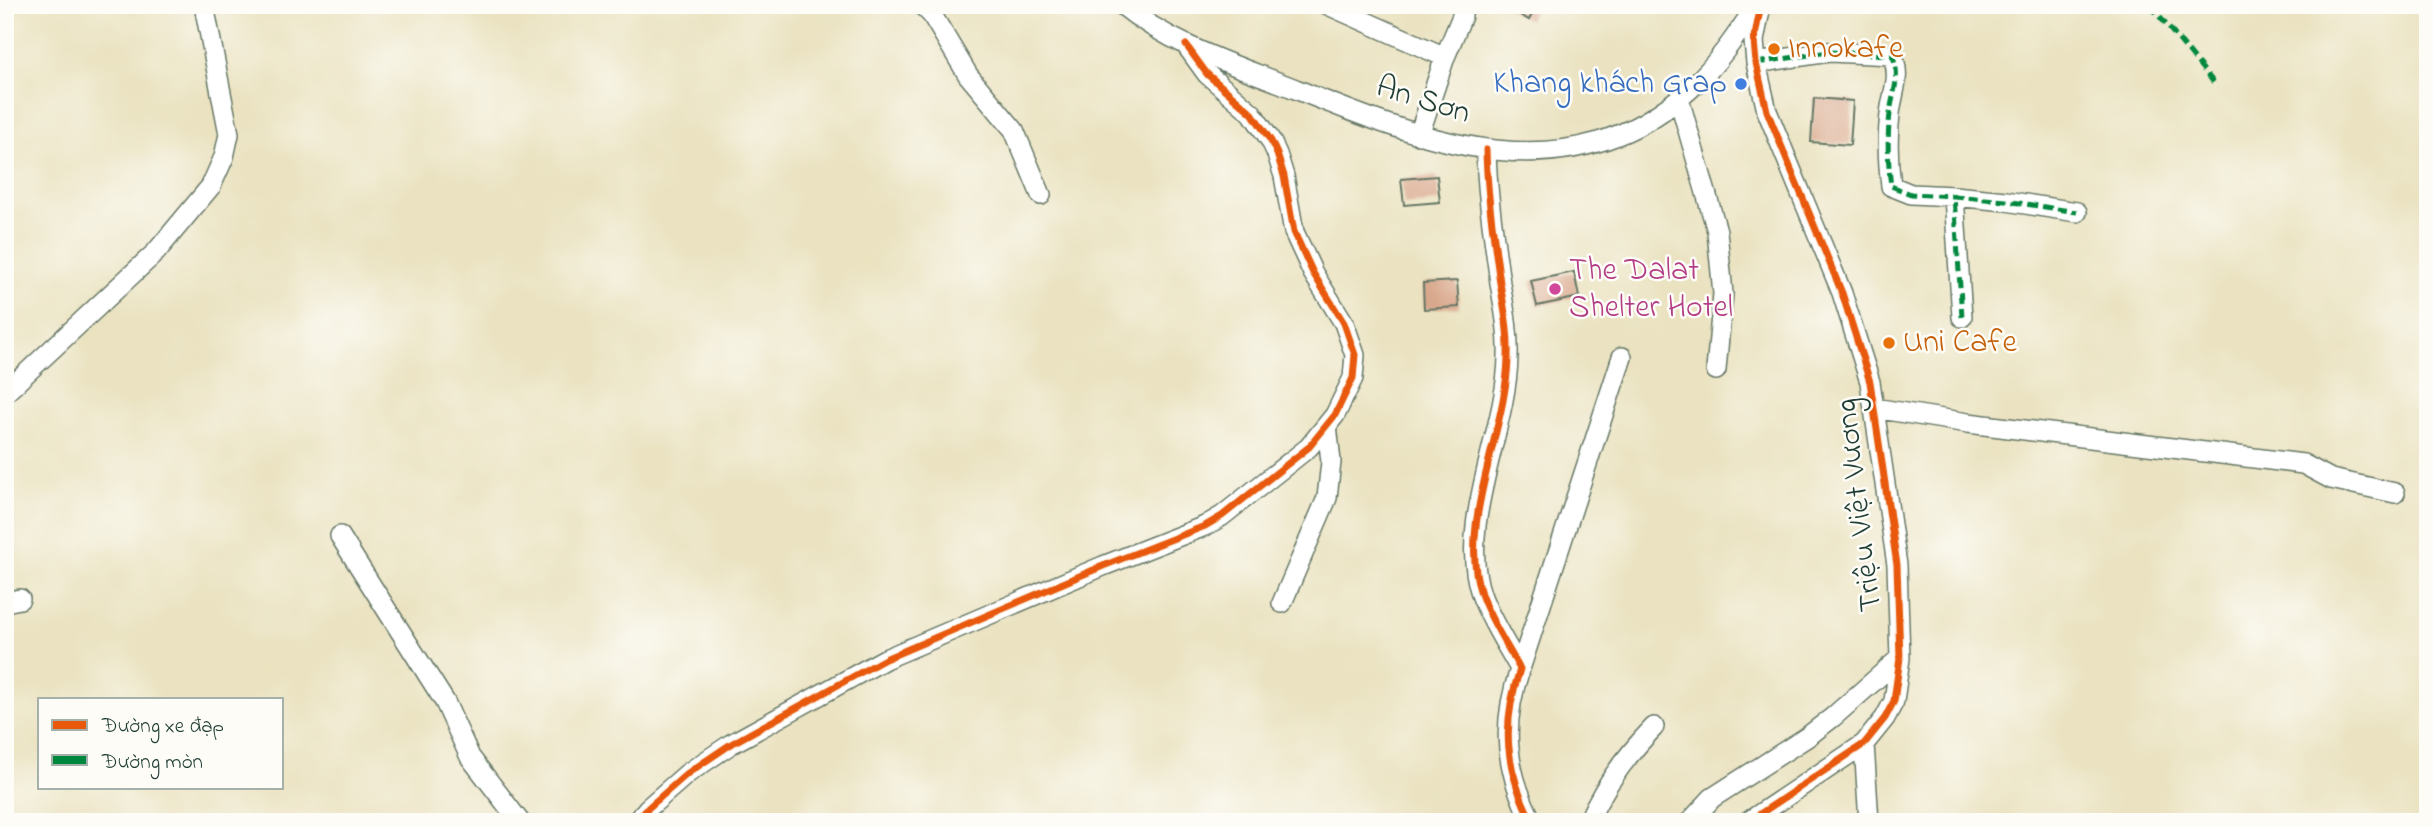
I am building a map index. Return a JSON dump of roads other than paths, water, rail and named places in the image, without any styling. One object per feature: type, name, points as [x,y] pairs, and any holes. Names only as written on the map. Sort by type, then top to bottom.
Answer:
[{"type":"street","points":[[5,393],[156,252],[211,186],[224,157],[229,134],[204,5]]},
{"type":"street","points":[[922,5],[932,15],[968,75],[986,99],[1010,122],[1041,195]]},
{"type":"street","points":[[1328,5],[1445,57]]},
{"type":"street","points":[[1419,135],[1462,16],[1462,5]]},
{"type":"street","name":"Triệu Việt Vương","points":[[1748,822],[1864,744],[1885,718],[1894,701],[1900,658],[1897,565],[1870,382],[1842,293],[1767,111],[1756,64],[1754,41],[1759,5]]},
{"type":"street","name":"An Sơn","points":[[1124,6],[1186,45],[1419,135],[1486,150],[1537,152],[1594,144],[1621,135],[1679,99],[1720,57],[1759,5]]},
{"type":"street","points":[[636,822],[688,773],[829,688],[885,659],[1103,566],[1205,526],[1290,463],[1309,447],[1327,425],[1350,388],[1356,367],[1344,323],[1313,273],[1294,232],[1284,176],[1271,141],[1252,113],[1207,74],[1186,45]]},
{"type":"street","points":[[1756,64],[1829,52],[1892,55],[1897,66],[1890,113],[1891,186],[1911,194],[2006,201],[2077,212]]},
{"type":"street","points":[[1679,99],[1717,231],[1723,294],[1716,370]]},
{"type":"street","points":[[1486,150],[1487,186],[1507,330],[1508,358],[1504,393],[1476,523],[1476,570],[1485,602],[1520,669]]},
{"type":"street","points":[[1954,196],[1962,317]]},
{"type":"street","points":[[1532,822],[1510,766],[1509,710],[1622,357]]},
{"type":"street","points":[[1874,408],[1968,423],[2303,464],[2331,480],[2395,493]]},
{"type":"street","points":[[1282,603],[1327,499],[1331,462],[1327,425]]},
{"type":"street","points":[[341,536],[445,702],[470,757],[520,822]]},
{"type":"street","points":[[1690,822],[1712,799],[1807,737],[1863,693],[1900,658]]},
{"type":"street","points":[[1588,822],[1598,799],[1617,769],[1654,727]]},
{"type":"street","points":[[1864,744],[1870,822]]},
{"type":"place","name":"Innokafe","points":[[1774,49]]},
{"type":"place","name":"Khang khách Grap","points":[[1741,84]]},
{"type":"place","name":"The Dalat Shelter Hotel","points":[[1555,289]]},
{"type":"place","name":"Uni Cafe","points":[[1889,343]]}]
